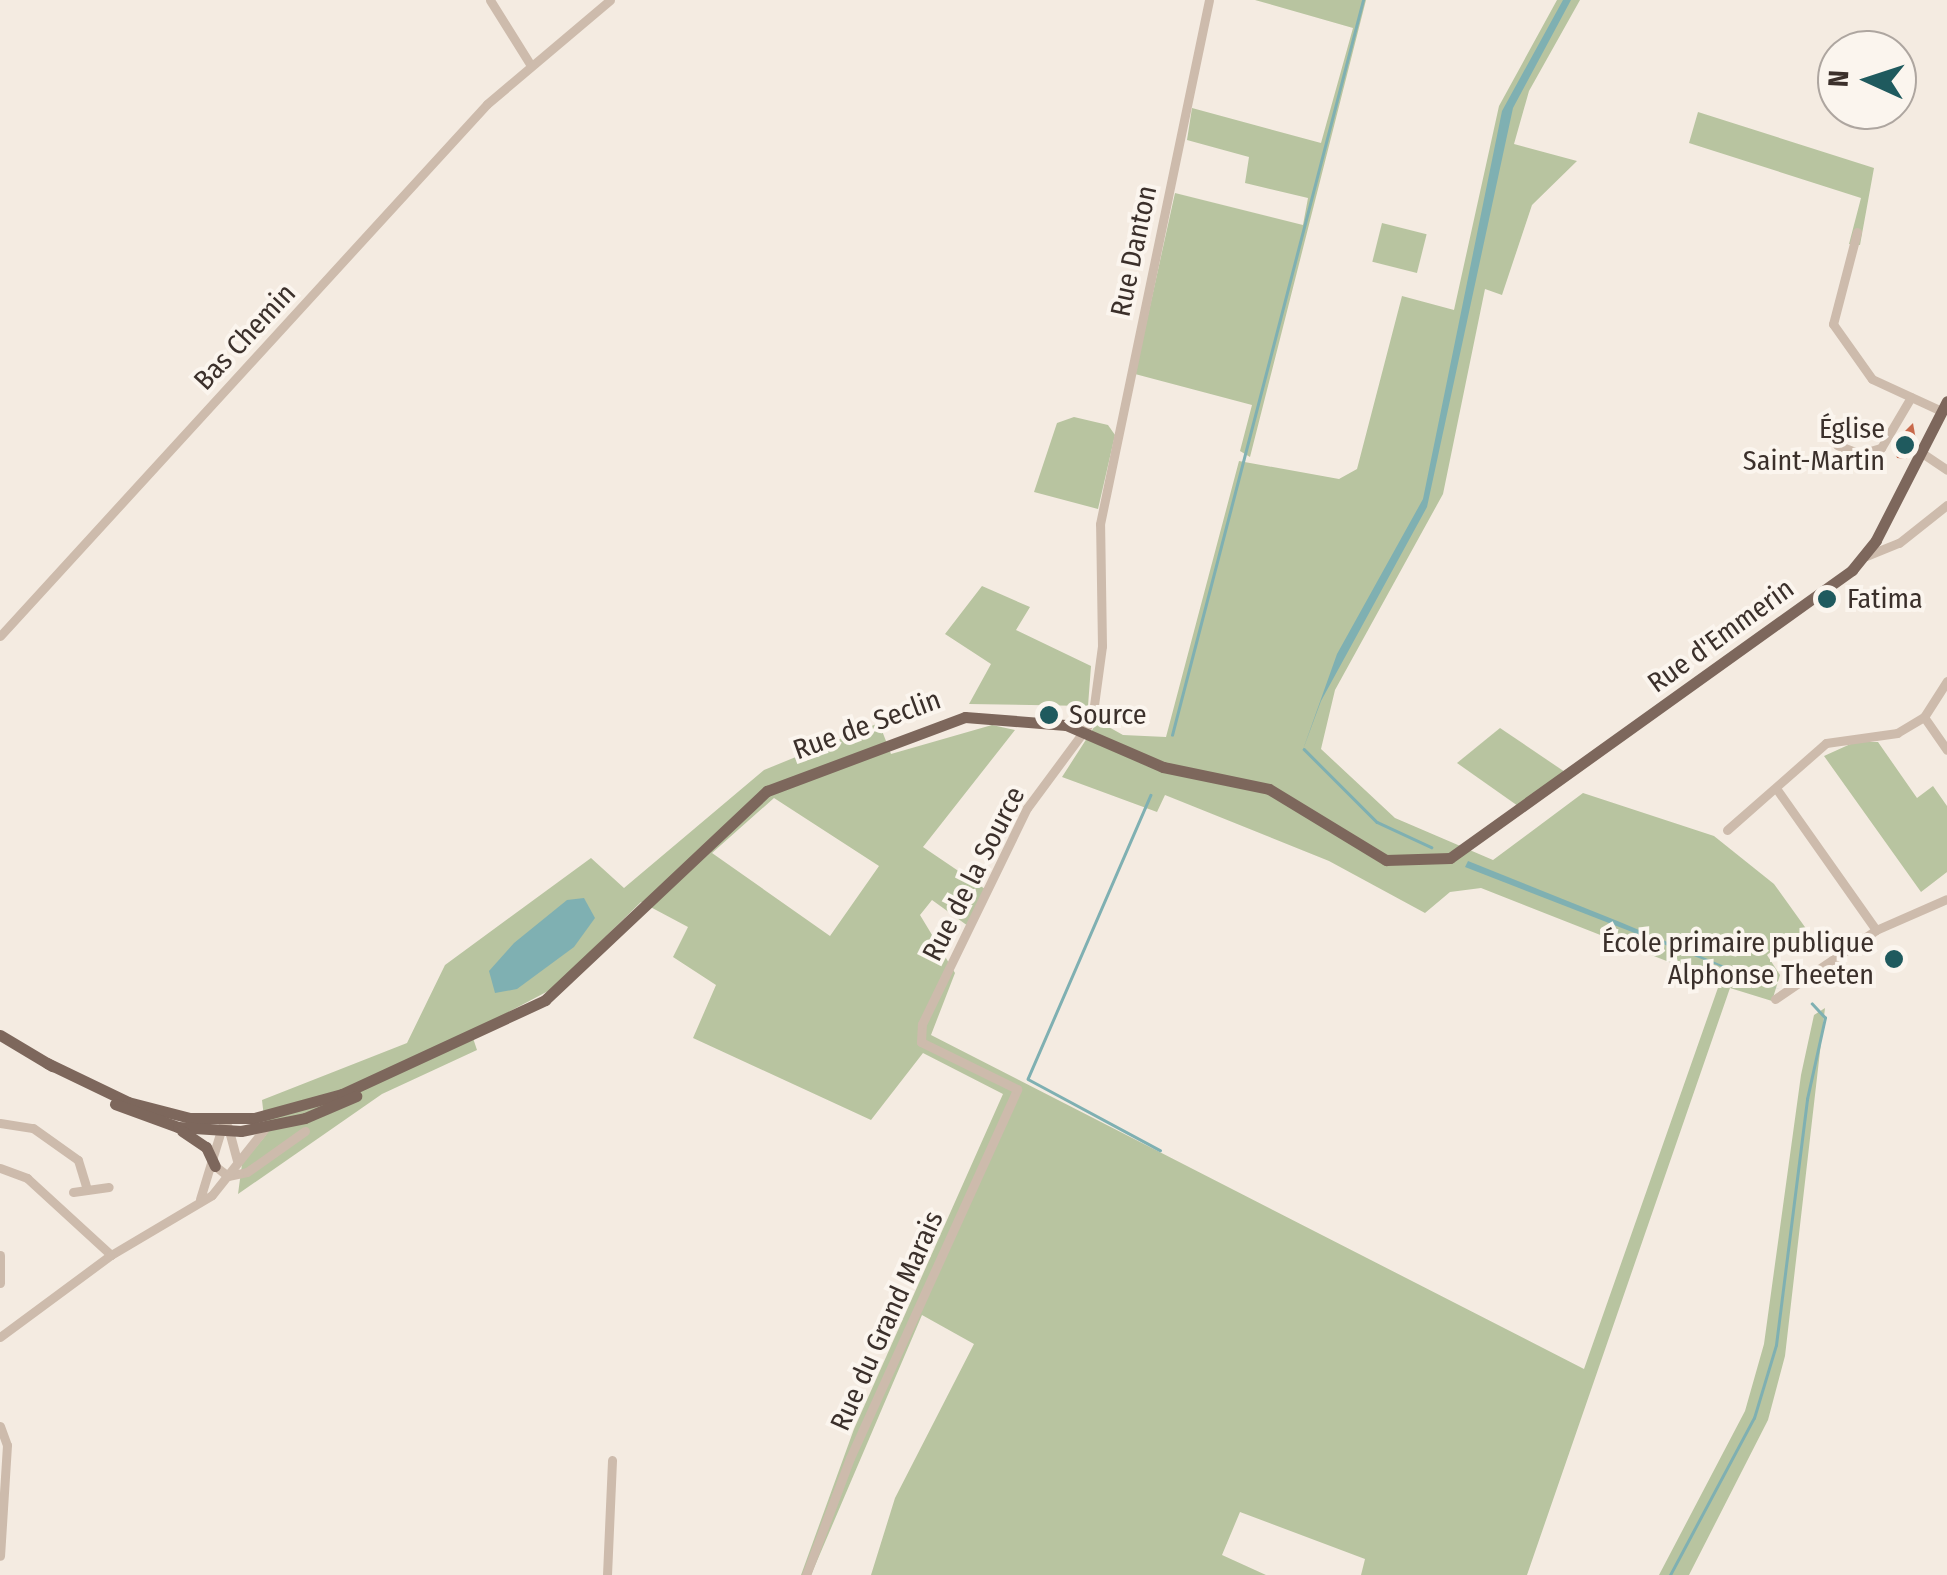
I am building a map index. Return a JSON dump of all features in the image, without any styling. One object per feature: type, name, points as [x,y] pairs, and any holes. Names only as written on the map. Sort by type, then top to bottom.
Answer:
[{"type":"main road","name":"Rue d'Emmerin","points":[[1458,856],[1866,556],[1922,454],[1942,404]]},
{"type":"main road","name":"Rue de Seclin","points":[[390,1076],[526,1012],[577,975],[725,824],[791,778],[965,718],[1023,716],[1087,733],[1171,770],[1269,789],[1386,860],[1422,864],[1458,856]]},
{"type":"main road","points":[[0,1035],[200,1141],[215,1166]]},
{"type":"main road","points":[[47,1063],[146,1108],[226,1127],[293,1110],[390,1076]]},
{"type":"main road","points":[[164,1123],[266,1128],[330,1108],[390,1076]]},
{"type":"street","points":[[490,0],[527,67]]},
{"type":"street","name":"Bas Chemin","points":[[0,636],[527,67],[610,0]]},
{"type":"street","name":"Rue Danton","points":[[1102,511],[1209,0]]},
{"type":"street","points":[[1856,232],[1833,324],[1872,379],[1910,397],[1942,404]]},
{"type":"street","points":[[1836,445],[1860,454],[1881,448],[1910,397]]},
{"type":"street","points":[[1922,454],[1947,470]]},
{"type":"street","points":[[1866,556],[1899,543],[1947,505]]},
{"type":"street","name":"Rue de la Source","points":[[1017,1089],[921,1042],[922,1024],[1027,808],[1087,733],[1102,646],[1102,511]]},
{"type":"street","points":[[1727,830],[1743,810],[1778,791],[1826,743],[1890,734],[1941,707],[1947,681]]},
{"type":"street","points":[[1924,717],[1947,750]]},
{"type":"street","points":[[1778,791],[1876,930]]},
{"type":"street","points":[[1776,998],[1876,930],[1947,899]]},
{"type":"street","name":"Rue du Grand Marais","points":[[806,1575],[850,1458],[1017,1089]]},
{"type":"street","points":[[0,1122],[32,1128],[78,1160],[88,1190]]},
{"type":"street","points":[[226,1127],[236,1163]]},
{"type":"street","points":[[194,1205],[215,1166],[226,1127]]},
{"type":"street","points":[[0,1338],[110,1255],[194,1205],[228,1176],[266,1128]]},
{"type":"street","points":[[228,1176],[252,1169],[305,1131]]},
{"type":"street","points":[[215,1166],[228,1176]]},
{"type":"street","points":[[0,1168],[26,1178],[110,1255]]},
{"type":"street","points":[[73,1192],[109,1187]]},
{"type":"street","points":[[0,1255],[0,1283]]},
{"type":"street","points":[[0,1426],[6,1497],[0,1556]]},
{"type":"street","points":[[607,1575],[612,1460]]},
{"type":"green space","points":[[1255,0],[1366,0],[1250,457],[1240,451],[1252,405],[1135,374],[1175,193],[1303,225],[1308,198],[1245,183],[1249,157],[1187,140],[1192,108],[1321,143],[1353,28]]},
{"type":"green space","points":[[1557,0],[1580,0],[1529,91],[1514,144],[1577,161],[1532,205],[1502,295],[1485,289],[1443,494],[1335,690],[1321,749],[1395,818],[1493,860],[1583,793],[1714,836],[1774,884],[1820,948],[1801,948],[1790,936],[1767,955],[1780,975],[1772,1001],[1730,988],[1527,1575],[1361,1575],[1365,1559],[1240,1512],[1222,1555],[1266,1575],[871,1575],[895,1498],[974,1344],[922,1315],[811,1575],[801,1575],[854,1429],[1003,1094],[923,1053],[871,1120],[693,1038],[716,985],[673,957],[688,927],[641,902],[552,989],[471,1032],[477,1050],[382,1094],[238,1194],[242,1164],[266,1135],[262,1100],[407,1043],[445,965],[591,858],[624,888],[764,770],[879,723],[891,754],[992,725],[1015,730],[923,847],[985,889],[968,926],[932,900],[920,915],[955,973],[931,1035],[1584,1369],[1720,982],[1481,888],[1450,892],[1425,913],[1329,861],[1165,795],[1157,812],[1062,777],[1098,721],[1123,735],[1166,737],[1239,461],[1339,479],[1357,469],[1402,296],[1454,310],[1499,106]],"holes":[[[774,798],[879,866],[830,936],[712,853]]]},
{"type":"green space","points":[[1698,112],[1874,168],[1860,245],[1849,244],[1861,198],[1689,143]]},
{"type":"green space","points":[[1382,223],[1427,234],[1417,273],[1372,262]]},
{"type":"green space","points":[[1074,417],[1108,425],[1115,435],[1098,509],[1034,492],[1057,423]]},
{"type":"green space","points":[[982,586],[1030,607],[1016,630],[1091,666],[1088,706],[969,704],[991,664],[945,634]]},
{"type":"green space","points":[[1500,728],[1565,772],[1518,806],[1457,763]]},
{"type":"green space","points":[[1855,742],[1878,742],[1917,798],[1933,786],[1947,806],[1947,872],[1921,892],[1824,756]]},
{"type":"green space","points":[[1825,1008],[1785,1356],[1768,1420],[1689,1575],[1659,1575],[1745,1411],[1764,1344],[1801,1075],[1814,1015]]},
{"type":"water","points":[[1563,0],[1571,0],[1513,108],[1427,507],[1321,701],[1301,755],[1337,654],[1423,499],[1502,111]]},
{"type":"water","points":[[1468,861],[1620,922],[1781,990],[1465,867]]},
{"type":"water","points":[[584,898],[595,918],[574,947],[517,989],[495,993],[489,971],[514,943],[567,900]]},
{"type":"building","name":"Église Saint-Martin","points":[[1913,423],[1916,440],[1907,459],[1897,458],[1893,443]]},
{"type":"waterway","points":[[1172,735],[1363,0]]},
{"type":"waterway","points":[[1304,749],[1377,822],[1431,847]]},
{"type":"waterway","points":[[1151,795],[1028,1079],[1160,1150]]},
{"type":"waterway","points":[[1670,1575],[1754,1418],[1776,1345],[1807,1099],[1825,1018],[1812,1004]]},
{"type":"place","name":"Église Saint-Martin","points":[[1905,445]]},
{"type":"place","name":"Fatima","points":[[1827,599]]},
{"type":"place","name":"Source","points":[[1049,715]]},
{"type":"place","name":"École primaire publique Alphonse Theeten","points":[[1894,959]]}]
